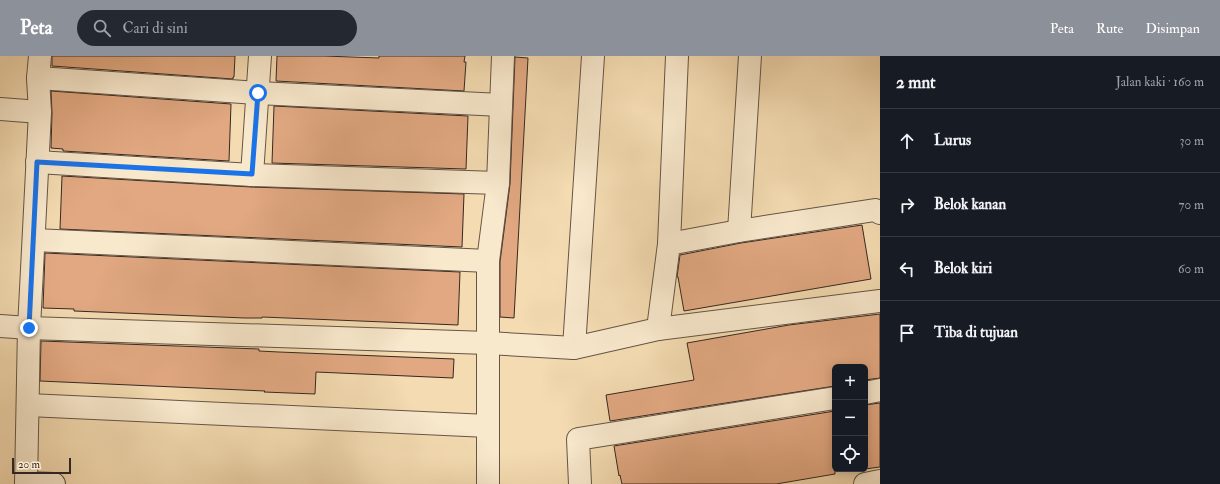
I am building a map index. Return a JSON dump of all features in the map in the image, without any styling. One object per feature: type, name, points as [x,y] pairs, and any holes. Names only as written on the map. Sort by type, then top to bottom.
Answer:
[{"type":"street","points":[[40,56],[38,78],[40,112],[29,328],[26,483],[54,484]]},
{"type":"street","points":[[252,174],[260,56]]},
{"type":"street","points":[[488,484],[488,261],[498,183],[503,56]]},
{"type":"street","points":[[574,348],[593,56]]},
{"type":"street","points":[[658,328],[669,244],[677,56]]},
{"type":"street","points":[[739,231],[750,56]]},
{"type":"street","points":[[38,78],[258,93],[500,105]]},
{"type":"street","points":[[0,109],[40,112]]},
{"type":"street","points":[[37,162],[252,174],[498,183]]},
{"type":"street","points":[[669,244],[739,231],[875,210],[880,213]]},
{"type":"street","points":[[34,240],[488,261]]},
{"type":"street","points":[[0,326],[488,343],[574,348],[658,328],[880,301]]},
{"type":"street","points":[[868,392],[880,390]]},
{"type":"street","points":[[580,484],[578,439],[832,398]]},
{"type":"street","points":[[28,405],[488,426]]},
{"type":"street","points":[[865,484],[880,482]]},
{"type":"building","points":[[52,56],[235,56],[234,77],[233,79],[52,66]]},
{"type":"building","points":[[277,56],[379,58],[379,56],[465,56],[464,91],[276,81]]},
{"type":"building","points":[[515,57],[528,58],[514,318],[500,317],[500,262],[510,184]]},
{"type":"building","points":[[51,91],[231,104],[229,161],[63,151],[63,149],[51,148]]},
{"type":"building","points":[[274,106],[468,116],[466,169],[272,163]]},
{"type":"building","points":[[62,176],[251,187],[464,194],[462,247],[60,229]]},
{"type":"building","points":[[862,225],[871,279],[684,311],[677,277],[680,255],[741,243]]},
{"type":"building","points":[[45,253],[460,272],[458,325],[74,311],[74,309],[43,308]]},
{"type":"building","points":[[880,314],[880,378],[868,380],[868,364],[832,364],[832,386],[610,421],[606,395],[694,380],[687,343],[789,325]]},
{"type":"building","points":[[41,341],[259,349],[259,351],[454,359],[453,378],[316,372],[315,394],[40,381]]},
{"type":"building","points":[[880,403],[880,467],[868,469],[868,436],[868,405]]},
{"type":"building","points":[[832,411],[832,472],[835,472],[835,474],[776,484],[622,484],[620,475],[619,476],[614,446]]},
{"type":"route","points":[[29,328],[37,162],[252,174],[258,93]]}]
